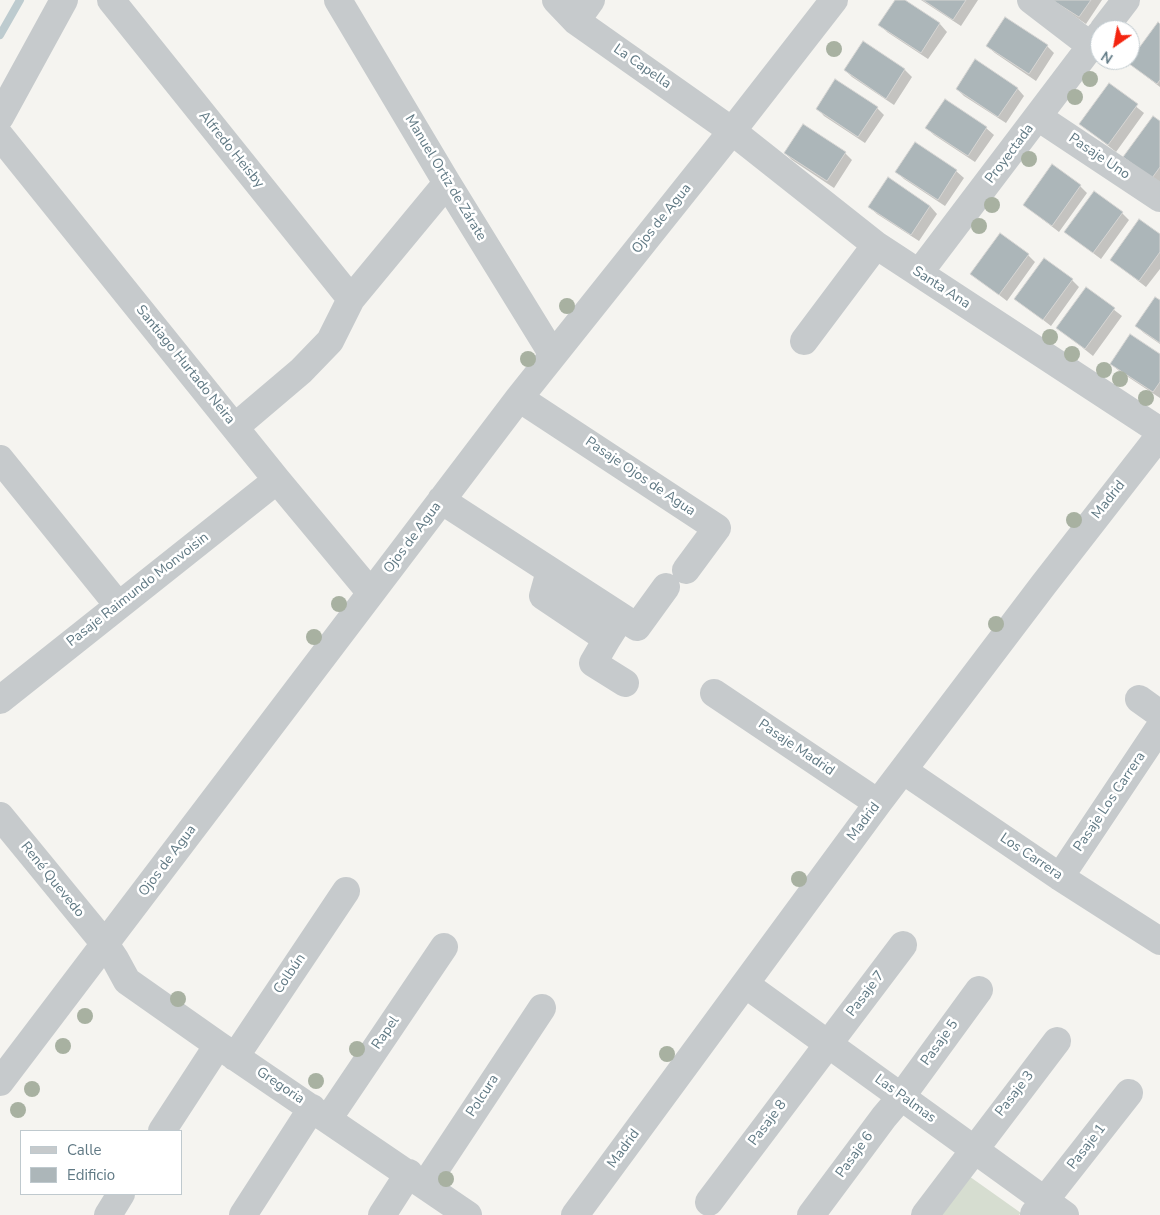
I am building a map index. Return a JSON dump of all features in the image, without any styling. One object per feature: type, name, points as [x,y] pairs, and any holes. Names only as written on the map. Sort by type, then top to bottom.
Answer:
[{"type":"street","points":[[0,117],[64,0]]},
{"type":"street","name":"Alfredo Heisby","points":[[111,0],[351,299]]},
{"type":"street","name":"Manuel Ortiz de Zárate","points":[[338,0],[447,183],[553,355]]},
{"type":"street","name":"La Capella","points":[[556,0],[583,10],[732,131]]},
{"type":"street","name":"Ojos de Agua","points":[[0,1082],[519,398],[834,0]]},
{"type":"street","points":[[1031,0],[1090,32]]},
{"type":"street","name":"Proyectada","points":[[1110,20],[1126,0]]},
{"type":"street","name":"Proyectada","points":[[919,273],[1090,47]]},
{"type":"street","name":"Pasaje Uno","points":[[1038,117],[1160,198]]},
{"type":"street","name":"Santa Ana","points":[[732,131],[876,245],[1160,431]]},
{"type":"street","name":"Santiago Hurtado Neira","points":[[0,136],[277,480],[371,593]]},
{"type":"street","points":[[235,427],[301,371],[330,341],[351,299],[447,183]]},
{"type":"street","points":[[804,341],[876,245]]},
{"type":"street","name":"Pasaje Ojos de Agua","points":[[519,398],[717,528],[686,570]]},
{"type":"street","name":"Madrid","points":[[575,1215],[878,803],[1160,435]]},
{"type":"street","points":[[2,466],[118,606]]},
{"type":"street","name":"Pasaje Raimundo Monvoisin","points":[[0,700],[277,480]]},
{"type":"street","points":[[441,500],[550,571],[614,628],[636,628],[666,587]]},
{"type":"street","points":[[614,628],[593,663],[625,683]]},
{"type":"street","name":"Pasaje Madrid","points":[[714,693],[878,803]]},
{"type":"street","name":"Pasaje Los Carrera","points":[[1060,877],[1160,727]]},
{"type":"street","name":"Los Carrera","points":[[904,771],[1060,877],[1160,941]]},
{"type":"street","name":"René Quevedo","points":[[0,816],[104,944]]},
{"type":"street","name":"Colbún","points":[[163,1130],[226,1051],[346,891]]},
{"type":"street","name":"Gregoria","points":[[104,944],[127,981],[226,1051],[468,1215]]},
{"type":"street","name":"Pasaje 7","points":[[828,1043],[903,945]]},
{"type":"street","name":"Rapel","points":[[242,1215],[444,947]]},
{"type":"street","name":"Las Palmas","points":[[745,984],[974,1148],[1048,1210]]},
{"type":"street","name":"Pasaje 5","points":[[901,1097],[979,990]]},
{"type":"street","name":"Polcura","points":[[382,1215],[417,1179],[542,1008]]},
{"type":"street","name":"Pasaje 3","points":[[925,1215],[1057,1041]]},
{"type":"street","name":"Pasaje 8","points":[[709,1202],[828,1043]]},
{"type":"street","name":"Pasaje 1","points":[[1048,1210],[1129,1093]]},
{"type":"street","name":"Pasaje 6","points":[[811,1215],[901,1097]]},
{"type":"street","points":[[108,1215],[120,1195]]},
{"type":"shaded area","points":[[966,1174],[1021,1213],[1019,1215],[937,1215]]},
{"type":"building","points":[[895,0],[905,0],[940,23],[921,53],[878,25]]},
{"type":"building","points":[[923,0],[966,0],[953,20]]},
{"type":"building","points":[[1052,0],[1091,0],[1079,17]]},
{"type":"building","points":[[1005,17],[1048,45],[1029,74],[986,46]]},
{"type":"building","points":[[1158,22],[1160,24],[1160,80],[1157,84],[1138,70],[1140,70],[1140,47]]},
{"type":"building","points":[[863,41],[905,69],[886,99],[844,70]]},
{"type":"building","points":[[975,59],[1018,88],[998,117],[956,89]]},
{"type":"building","points":[[835,79],[878,107],[858,137],[816,109]]},
{"type":"building","points":[[1109,83],[1138,104],[1108,145],[1079,124]]},
{"type":"building","points":[[945,99],[987,127],[968,156],[925,128]]},
{"type":"building","points":[[1153,116],[1160,121],[1160,167],[1152,178],[1123,157]]},
{"type":"building","points":[[803,124],[846,152],[827,181],[784,153]]},
{"type":"building","points":[[915,142],[957,170],[938,200],[895,172]]},
{"type":"building","points":[[1052,164],[1081,185],[1052,226],[1023,205]]},
{"type":"building","points":[[888,177],[930,206],[911,235],[868,207]]},
{"type":"building","points":[[1094,191],[1123,212],[1093,253],[1064,232]]},
{"type":"building","points":[[1139,219],[1160,234],[1160,252],[1139,281],[1110,260]]},
{"type":"building","points":[[1000,233],[1029,254],[999,295],[970,274]]},
{"type":"building","points":[[1044,258],[1073,279],[1043,320],[1014,299]]},
{"type":"building","points":[[1086,287],[1115,308],[1085,349],[1056,328]]},
{"type":"building","points":[[1155,297],[1160,300],[1160,343],[1135,326]]},
{"type":"building","points":[[1130,334],[1160,354],[1160,382],[1153,392],[1110,364]]},
{"type":"waterway","points":[[0,35],[20,0]]}]
